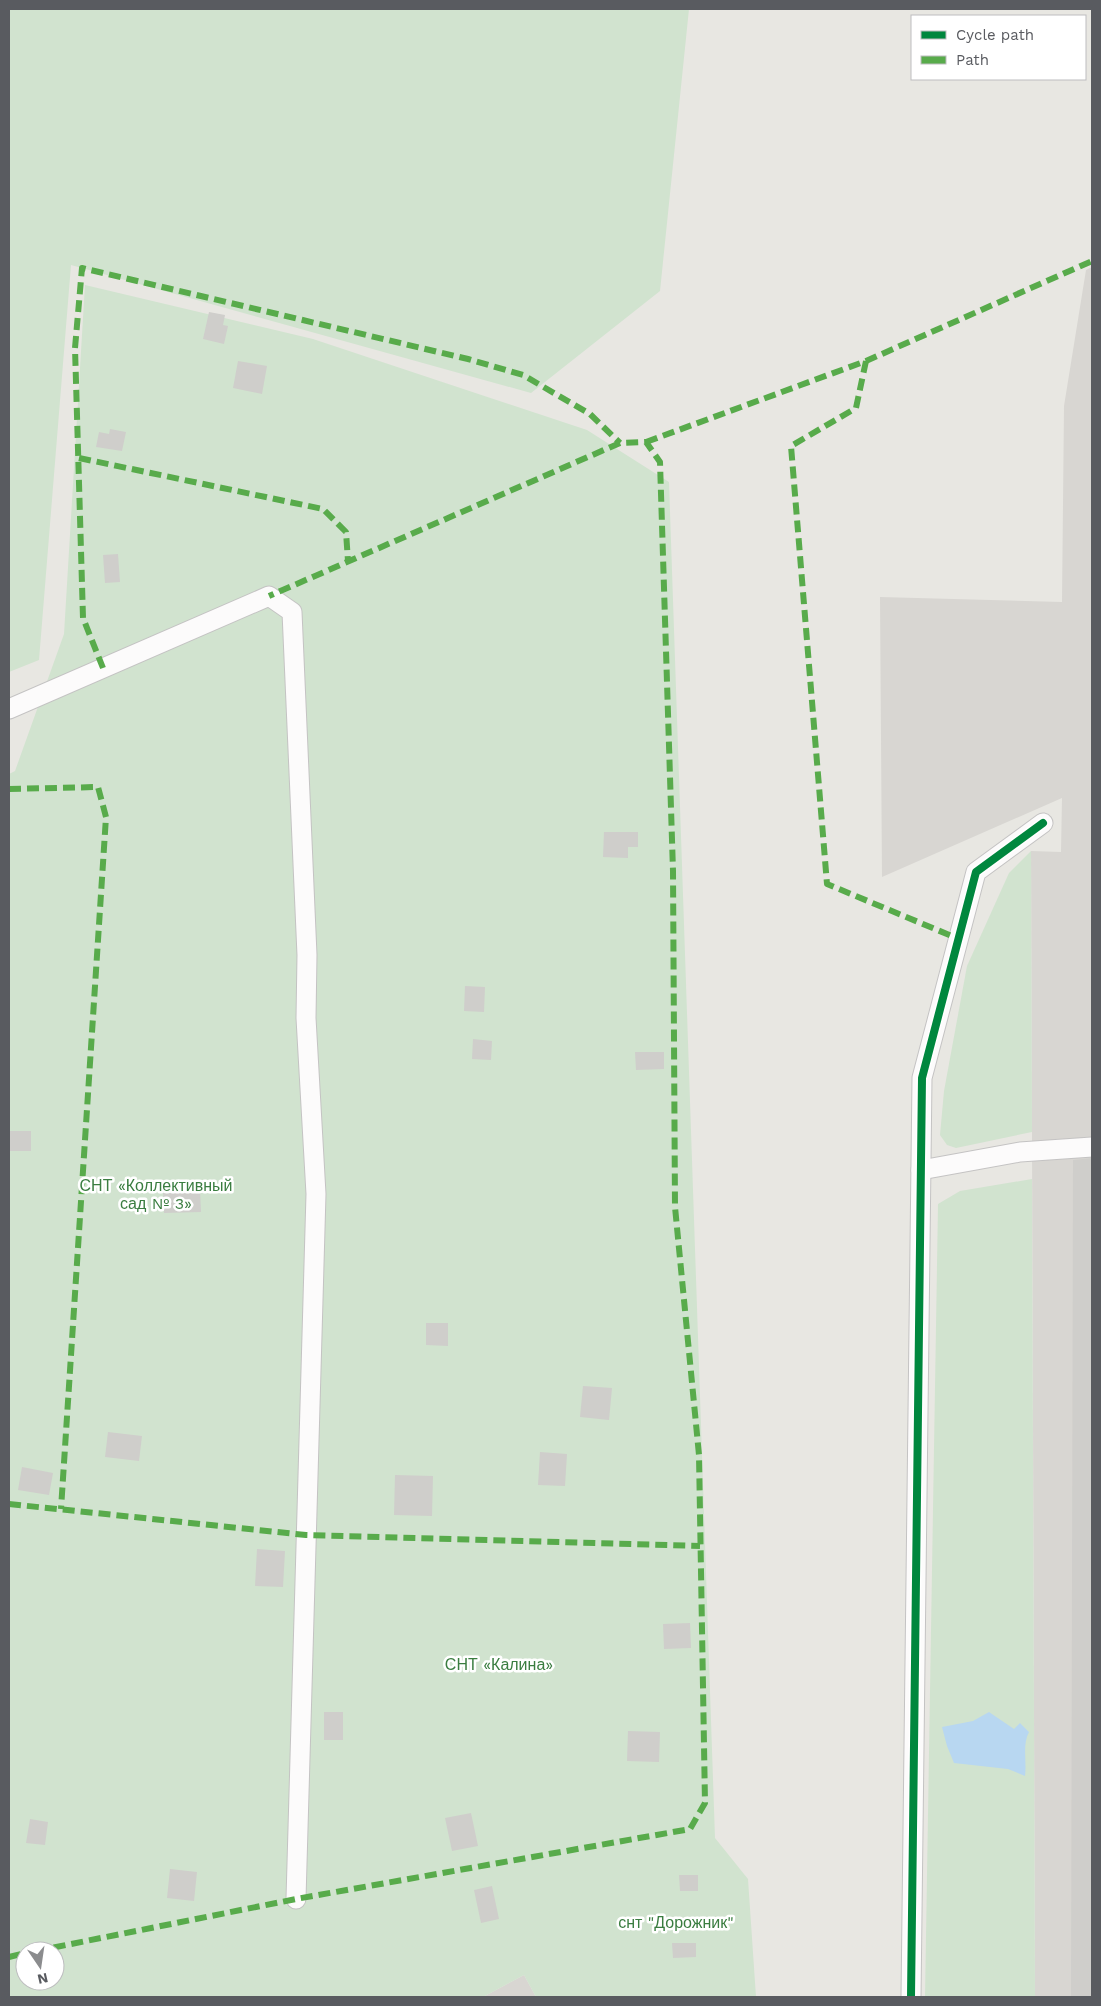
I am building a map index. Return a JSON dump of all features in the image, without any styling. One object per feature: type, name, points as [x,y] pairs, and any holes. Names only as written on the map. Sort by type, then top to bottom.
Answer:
[{"type":"street","points":[[9,709],[269,596],[292,612],[307,955],[306,1018],[316,1194],[296,1898]]},
{"type":"street","points":[[911,1997],[922,1078],[976,872],[1043,823]]},
{"type":"street","points":[[921,1170],[1020,1152],[1092,1146]]},
{"type":"shaded area","points":[[1092,267],[1092,1997],[1035,1997],[1031,851],[1061,852],[1062,798],[882,877],[880,597],[1062,602],[1064,406],[1086,270]]},
{"type":"shaded area","points":[[524,1975],[536,1997],[483,1997]]},
{"type":"green space","points":[[9,9],[689,9],[660,291],[531,393],[71,265],[39,660],[9,672]]},
{"type":"green space","name":"СНТ «Калина»","points":[[85,285],[313,339],[587,430],[669,482],[715,1838],[748,1879],[756,1997],[536,1997],[524,1975],[483,1997],[9,1997],[9,774],[15,771],[64,634]]},
{"type":"green space","points":[[1031,851],[1032,1132],[956,1148],[947,1145],[940,1135],[944,1091],[967,966],[1009,873]]},
{"type":"green space","points":[[1032,1179],[1035,1997],[925,1997],[938,1204],[960,1191]]},
{"type":"water","points":[[989,1712],[1014,1729],[1020,1723],[1029,1732],[1025,1748],[1025,1776],[1008,1769],[954,1763],[942,1727],[973,1721]]},
{"type":"building","points":[[209,312],[225,315],[223,325],[228,326],[224,344],[203,339]]},
{"type":"building","points":[[238,361],[267,366],[262,394],[233,388]]},
{"type":"building","points":[[110,429],[126,432],[122,451],[96,447],[99,432],[109,434]]},
{"type":"building","points":[[118,554],[120,582],[105,583],[103,555]]},
{"type":"building","points":[[604,832],[638,832],[638,847],[628,847],[628,858],[603,857]]},
{"type":"building","points":[[465,986],[485,987],[484,1012],[464,1011]]},
{"type":"building","points":[[473,1039],[492,1041],[491,1060],[472,1059]]},
{"type":"building","points":[[635,1052],[664,1052],[664,1069],[636,1070]]},
{"type":"building","points":[[9,1131],[31,1131],[31,1151],[9,1151]]},
{"type":"building","points":[[1092,1158],[1092,1997],[1071,1997],[1073,1160]]},
{"type":"building","points":[[200,1190],[201,1212],[164,1213],[163,1191]]},
{"type":"building","points":[[426,1323],[448,1323],[448,1346],[426,1345]]},
{"type":"building","points":[[583,1386],[612,1388],[609,1420],[580,1417]]},
{"type":"building","points":[[108,1432],[142,1436],[139,1461],[105,1457]]},
{"type":"building","points":[[540,1452],[567,1454],[565,1486],[538,1485]]},
{"type":"building","points":[[22,1467],[53,1473],[49,1495],[18,1490]]},
{"type":"building","points":[[395,1475],[433,1476],[432,1516],[394,1515]]},
{"type":"building","points":[[257,1549],[285,1551],[283,1587],[255,1586]]},
{"type":"building","points":[[690,1623],[691,1648],[664,1649],[663,1624]]},
{"type":"building","points":[[324,1712],[343,1712],[343,1740],[324,1740]]},
{"type":"building","points":[[628,1731],[660,1732],[659,1762],[627,1761]]},
{"type":"building","points":[[471,1813],[478,1846],[452,1851],[445,1818]]},
{"type":"building","points":[[30,1819],[48,1822],[45,1845],[26,1843]]},
{"type":"building","points":[[170,1869],[197,1872],[194,1901],[167,1898]]},
{"type":"building","points":[[679,1875],[698,1875],[698,1891],[680,1891]]},
{"type":"building","points":[[492,1886],[499,1919],[481,1923],[474,1890]]},
{"type":"building","points":[[672,1943],[696,1943],[696,1957],[673,1958]]},
{"type":"marked path","points":[[646,442],[866,361],[1092,261]]},
{"type":"marked path","points":[[103,668],[83,618],[75,348],[82,268],[468,359],[523,375],[590,414],[620,443]]},
{"type":"marked path","points":[[866,361],[856,408],[791,446],[827,884],[959,939]]},
{"type":"marked path","points":[[65,1945],[296,1899],[690,1829],[705,1803],[699,1455],[675,1207],[673,871],[660,462],[646,442],[620,443],[269,596]]},
{"type":"marked path","points":[[79,458],[323,509],[346,532],[348,561]]},
{"type":"marked path","points":[[9,789],[98,787],[106,817],[61,1509]]},
{"type":"marked path","points":[[9,1504],[306,1535],[700,1546]]},
{"type":"marked path","points":[[9,1957],[15,1956]]},
{"type":"cycle path","points":[[911,1997],[922,1078],[976,872],[1043,823]]},
{"type":"park label","name":"СНТ «Коллективный сад № 3»","points":[[156,1194]]},
{"type":"park label","name":"снт \"Дорожник\"","points":[[676,1922]]}]
